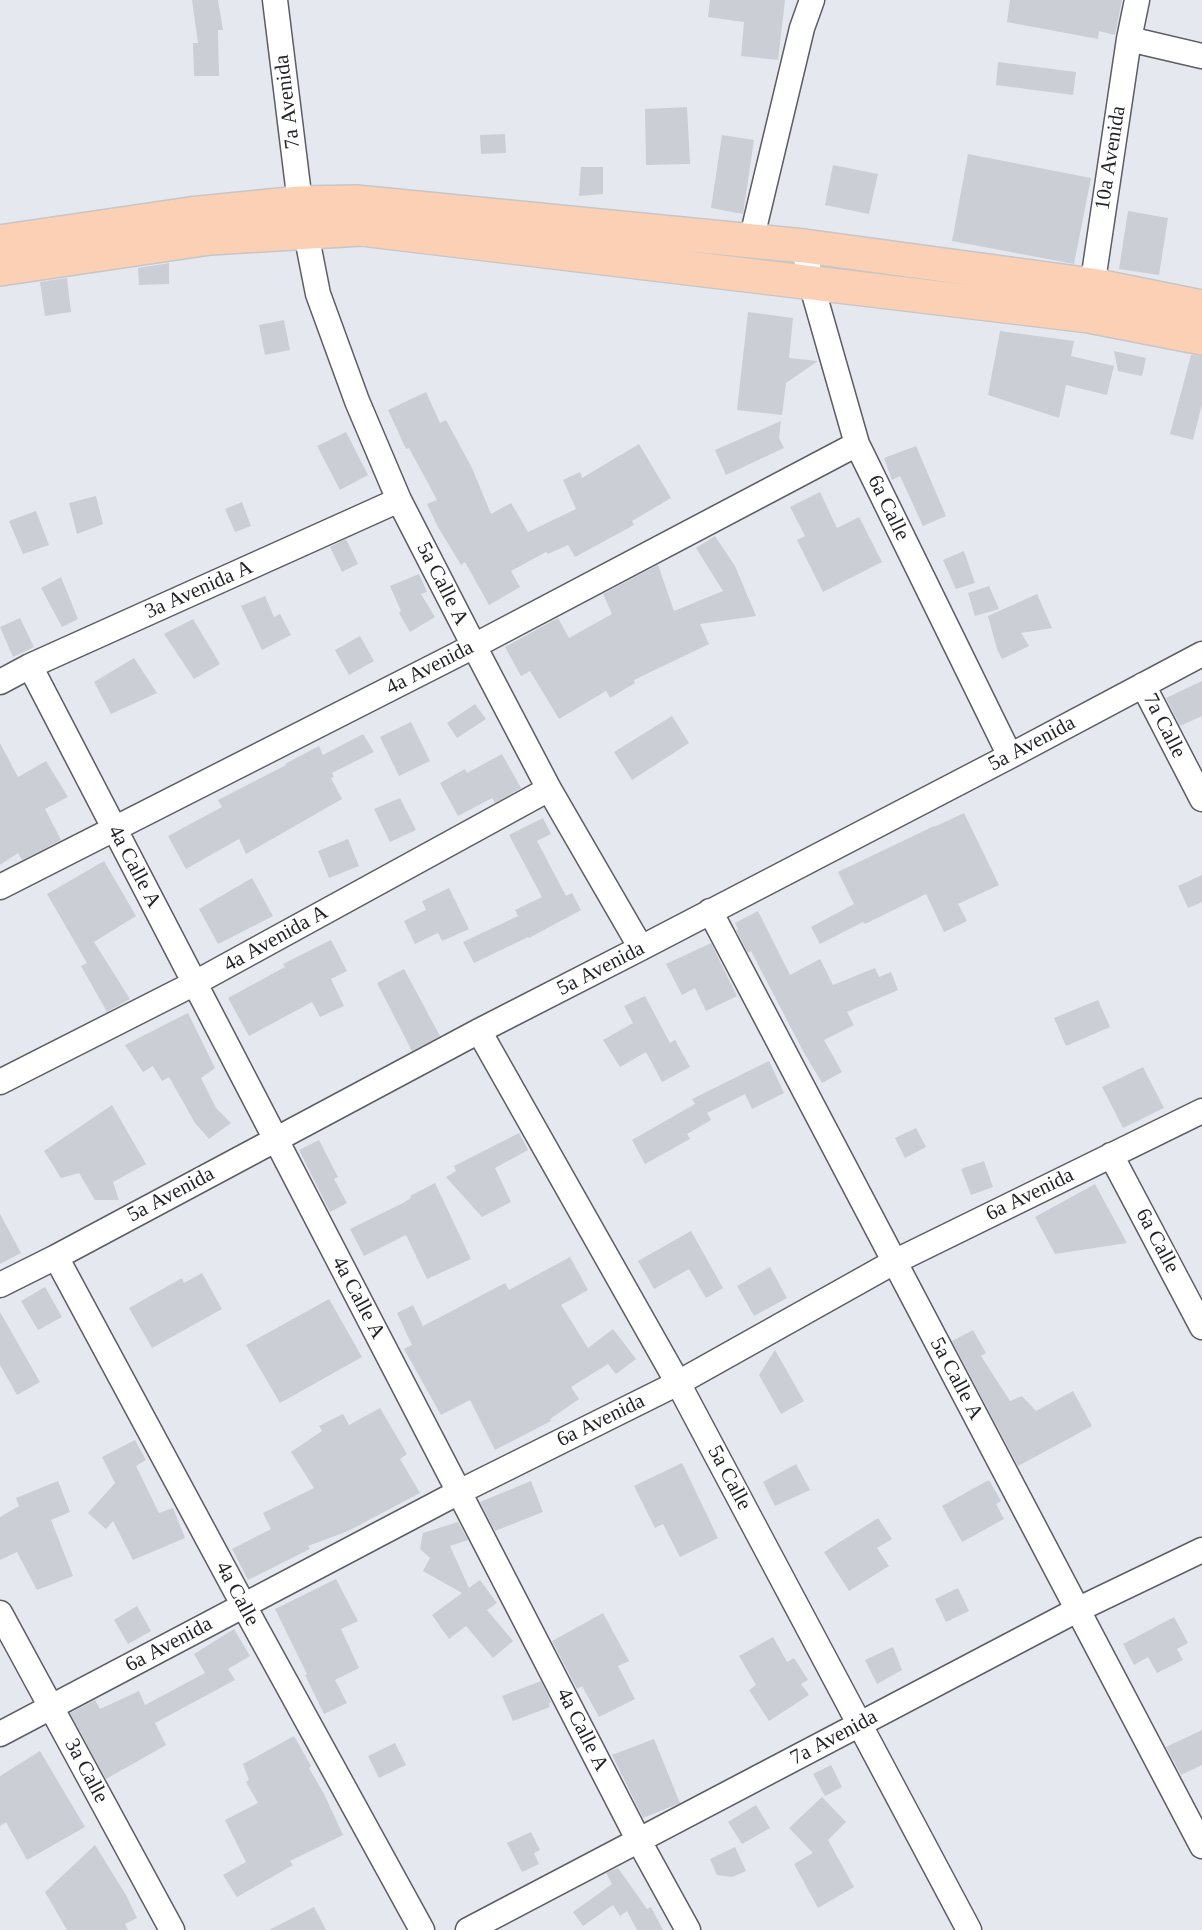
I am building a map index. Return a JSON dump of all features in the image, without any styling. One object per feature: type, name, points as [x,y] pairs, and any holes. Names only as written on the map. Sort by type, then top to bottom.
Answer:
[{"type":"main road","points":[[0,269],[210,238],[303,217],[356,202],[804,246],[1090,300],[1202,338]]},
{"type":"main road","points":[[0,242],[190,214],[303,217],[361,229],[811,283],[1202,308]]},
{"type":"main road","points":[[707,271],[710,237]]},
{"type":"street","name":"7a Avenida","points":[[275,0],[303,217]]},
{"type":"street","points":[[751,241],[802,28],[812,0]]},
{"type":"street","name":"10a Avenida","points":[[1090,300],[1129,39],[1137,0]]},
{"type":"street","points":[[1129,39],[1202,56]]},
{"type":"street","name":"5a Calle A","points":[[303,217],[318,294],[357,401],[399,500],[549,789],[641,948]]},
{"type":"street","name":"6a Calle","points":[[804,246],[811,283],[857,444],[1010,756]]},
{"type":"street","name":"4a Avenida","points":[[0,887],[474,645],[857,444]]},
{"type":"street","name":"3a Avenida A","points":[[0,682],[30,666],[399,500]]},
{"type":"street","name":"5a Avenida","points":[[0,1285],[479,1030],[641,948],[1202,654]]},
{"type":"street","name":"4a Calle A","points":[[30,666],[687,1930]]},
{"type":"street","name":"7a Calle","points":[[1143,685],[1202,799]]},
{"type":"street","name":"4a Avenida A","points":[[0,1082],[195,983],[549,789]]},
{"type":"street","name":"5a Calle A","points":[[710,911],[1202,1846]]},
{"type":"street","name":"5a Calle","points":[[479,1030],[678,1383],[969,1930]]},
{"type":"street","name":"6a Avenida","points":[[0,1734],[459,1492],[678,1383],[894,1262],[1202,1111]]},
{"type":"street","name":"6a Calle","points":[[1111,1155],[1202,1327]]},
{"type":"street","name":"4a Calle","points":[[56,1257],[422,1930]]},
{"type":"street","name":"7a Avenida","points":[[468,1930],[1077,1610],[1202,1550]]},
{"type":"street","name":"3a Calle","points":[[0,1613],[172,1930]]},
{"type":"building","points":[[192,0],[218,0],[223,30],[218,30],[219,76],[194,76],[193,43],[198,43]]},
{"type":"building","points":[[710,0],[785,0],[778,60],[741,56],[744,22],[708,17]]},
{"type":"building","points":[[1010,0],[1122,0],[1115,35],[1099,31],[1098,39],[1007,22]]},
{"type":"building","points":[[998,62],[1076,72],[1073,95],[996,85]]},
{"type":"building","points":[[687,107],[690,164],[646,165],[645,109]]},
{"type":"building","points":[[505,134],[506,153],[481,154],[480,135]]},
{"type":"building","points":[[722,135],[754,140],[743,214],[711,208]]},
{"type":"building","points":[[968,154],[1091,178],[1074,264],[952,241]]},
{"type":"building","points":[[833,165],[878,174],[869,214],[825,205]]},
{"type":"building","points":[[581,167],[603,167],[603,194],[579,196]]},
{"type":"building","points":[[1128,211],[1168,218],[1159,275],[1119,269]]},
{"type":"building","points":[[169,263],[169,284],[139,285],[138,268]]},
{"type":"building","points":[[67,278],[71,312],[45,316],[40,282]]},
{"type":"building","points":[[748,312],[793,318],[789,358],[818,361],[786,383],[782,415],[737,410]]},
{"type":"building","points":[[284,320],[290,350],[265,355],[259,325]]},
{"type":"building","points":[[1000,331],[1074,341],[1071,356],[1114,366],[1107,395],[1066,385],[1059,418],[988,395]]},
{"type":"building","points":[[1114,351],[1146,358],[1142,376],[1118,371]]},
{"type":"building","points":[[1191,355],[1202,356],[1202,404],[1193,440],[1170,434]]},
{"type":"building","points":[[426,392],[440,423],[446,420],[472,468],[491,514],[511,503],[528,532],[576,509],[563,480],[580,472],[582,478],[639,444],[671,498],[632,521],[634,525],[575,557],[568,545],[548,554],[546,552],[511,571],[520,587],[489,605],[465,562],[461,565],[438,527],[427,504],[437,500],[409,448],[406,449],[388,410]]},
{"type":"building","points":[[781,421],[779,438],[784,448],[726,475],[715,450]]},
{"type":"building","points":[[346,432],[368,475],[340,490],[317,446]]},
{"type":"building","points":[[916,446],[946,516],[923,526],[900,476],[892,480],[884,458]]},
{"type":"building","points":[[820,492],[837,528],[859,517],[882,562],[823,592],[797,540],[805,536],[790,507]]},
{"type":"building","points":[[96,496],[103,524],[77,534],[69,503]]},
{"type":"building","points":[[242,502],[251,526],[235,532],[225,509]]},
{"type":"building","points":[[36,511],[49,545],[23,554],[9,521]]},
{"type":"building","points":[[715,536],[735,566],[756,616],[700,624],[709,644],[634,680],[635,683],[610,698],[606,691],[559,719],[530,671],[521,676],[505,647],[558,618],[569,638],[612,614],[603,594],[658,565],[674,611],[723,591],[696,548]]},
{"type":"building","points":[[346,539],[358,564],[342,572],[330,547]]},
{"type":"building","points":[[964,551],[975,583],[956,589],[943,560]]},
{"type":"building","points":[[419,574],[427,592],[421,594],[435,617],[410,632],[399,613],[401,611],[390,586]]},
{"type":"building","points":[[61,577],[78,619],[62,627],[41,588]]},
{"type":"building","points":[[989,586],[999,609],[975,616],[968,593]]},
{"type":"building","points":[[1037,594],[1052,628],[1021,633],[1029,646],[1002,659],[988,616]]},
{"type":"building","points":[[265,596],[274,617],[280,614],[291,635],[262,650],[241,606]]},
{"type":"building","points":[[20,618],[34,647],[13,657],[0,627]]},
{"type":"building","points":[[193,619],[220,664],[194,679],[164,634]]},
{"type":"building","points":[[360,636],[374,661],[349,675],[335,650]]},
{"type":"building","points":[[134,658],[157,693],[111,714],[94,682]]},
{"type":"building","points":[[1202,681],[1202,716],[1180,726],[1166,698]]},
{"type":"building","points":[[475,704],[486,719],[457,738],[447,723]]},
{"type":"building","points":[[672,716],[689,743],[632,780],[614,752]]},
{"type":"building","points":[[411,722],[430,761],[399,776],[380,737]]},
{"type":"building","points":[[363,734],[374,752],[332,773],[334,777],[331,778],[342,799],[246,854],[239,839],[186,869],[168,836],[222,807],[218,800],[319,746],[323,755]]},
{"type":"building","points":[[0,743],[18,777],[46,761],[68,797],[45,809],[61,840],[22,860],[18,853],[0,865]]},
{"type":"building","points":[[502,754],[521,788],[495,803],[492,798],[458,816],[440,783],[465,769],[467,773]]},
{"type":"building","points":[[400,798],[416,830],[390,842],[374,809]]},
{"type":"building","points":[[964,813],[999,885],[958,904],[967,921],[944,932],[926,894],[820,944],[811,927],[854,904],[838,872]]},
{"type":"building","points":[[543,818],[551,834],[537,841],[566,896],[572,893],[581,910],[529,938],[474,963],[463,942],[518,916],[515,910],[542,897],[509,835]]},
{"type":"building","points":[[348,839],[359,866],[329,878],[318,851]]},
{"type":"building","points":[[104,861],[136,916],[94,942],[130,999],[107,1012],[81,966],[87,963],[47,894]]},
{"type":"building","points":[[1202,875],[1202,902],[1188,908],[1178,886]]},
{"type":"building","points":[[252,878],[273,916],[218,944],[199,909]]},
{"type":"building","points":[[449,888],[469,929],[442,941],[438,933],[415,944],[404,921],[426,910],[422,901]]},
{"type":"building","points":[[758,911],[790,975],[820,959],[833,985],[875,968],[879,977],[891,972],[898,990],[847,1012],[854,1025],[824,1040],[842,1072],[822,1083],[751,951],[748,953],[736,930],[738,929],[735,923]]},
{"type":"building","points":[[331,940],[347,971],[331,979],[344,1006],[320,1017],[312,1002],[249,1036],[228,998],[285,967],[283,964]]},
{"type":"building","points":[[711,943],[737,996],[706,1011],[695,988],[682,995],[666,964]]},
{"type":"building","points":[[404,969],[440,1036],[412,1051],[377,983]]},
{"type":"building","points":[[645,996],[670,1043],[675,1040],[690,1067],[662,1082],[646,1052],[620,1067],[603,1040],[633,1023],[624,1006]]},
{"type":"building","points":[[1098,1000],[1110,1027],[1066,1046],[1054,1018]]},
{"type":"building","points":[[188,1013],[215,1068],[201,1078],[216,1108],[231,1123],[209,1139],[195,1123],[169,1077],[162,1081],[153,1066],[143,1072],[125,1045]]},
{"type":"building","points":[[769,1061],[784,1093],[752,1109],[745,1094],[707,1113],[711,1120],[687,1134],[690,1139],[645,1164],[632,1140],[695,1104],[692,1099]]},
{"type":"building","points":[[1143,1067],[1164,1108],[1123,1128],[1102,1087]]},
{"type":"building","points":[[112,1105],[146,1164],[113,1182],[119,1200],[95,1200],[79,1173],[61,1178],[44,1151]]},
{"type":"building","points":[[916,1128],[926,1147],[905,1158],[895,1138]]},
{"type":"building","points":[[519,1133],[528,1150],[495,1168],[511,1202],[482,1217],[446,1177],[456,1171],[454,1166]]},
{"type":"building","points":[[319,1140],[338,1177],[334,1179],[347,1203],[330,1212],[299,1150]]},
{"type":"building","points":[[984,1161],[993,1187],[971,1195],[961,1169]]},
{"type":"building","points":[[435,1183],[471,1259],[427,1279],[406,1235],[364,1256],[350,1229],[403,1203],[411,1198],[410,1196]]},
{"type":"building","points":[[1095,1184],[1127,1243],[1055,1254],[1035,1217]]},
{"type":"building","points":[[0,1214],[21,1253],[0,1264]]},
{"type":"building","points":[[691,1231],[723,1288],[706,1298],[689,1269],[654,1289],[638,1261]]},
{"type":"building","points":[[570,1257],[588,1290],[561,1305],[588,1348],[613,1329],[636,1359],[616,1374],[608,1364],[571,1387],[579,1399],[550,1419],[551,1421],[495,1450],[470,1400],[441,1415],[404,1349],[412,1345],[397,1313],[413,1305],[423,1326],[505,1283],[509,1290]]},
{"type":"building","points":[[770,1267],[787,1298],[754,1316],[737,1286]]},
{"type":"building","points":[[202,1273],[222,1309],[152,1348],[129,1308],[182,1278],[184,1283]]},
{"type":"building","points":[[45,1287],[62,1317],[38,1330],[21,1301]]},
{"type":"building","points":[[329,1299],[362,1357],[280,1403],[246,1345]]},
{"type":"building","points":[[0,1312],[40,1382],[17,1395],[0,1365]]},
{"type":"building","points":[[973,1330],[986,1353],[981,1356],[1010,1401],[1022,1396],[1036,1411],[1073,1391],[1092,1426],[1018,1466],[952,1341]]},
{"type":"building","points":[[775,1350],[804,1401],[781,1414],[759,1375]]},
{"type":"building","points":[[380,1408],[407,1454],[400,1459],[420,1493],[348,1531],[308,1546],[310,1549],[248,1580],[232,1549],[271,1529],[263,1513],[314,1488],[291,1452],[322,1431],[319,1426],[343,1414],[349,1425]]},
{"type":"building","points":[[135,1440],[146,1460],[136,1466],[159,1513],[173,1508],[185,1538],[133,1560],[113,1521],[106,1529],[88,1513],[115,1483],[102,1457]]},
{"type":"building","points":[[682,1463],[718,1538],[680,1557],[663,1524],[655,1528],[634,1486]]},
{"type":"building","points":[[796,1464],[810,1490],[775,1506],[763,1482]]},
{"type":"building","points":[[989,1480],[1001,1501],[996,1504],[1004,1519],[962,1542],[942,1506]]},
{"type":"building","points":[[58,1481],[70,1512],[51,1520],[73,1576],[37,1590],[17,1552],[0,1560],[0,1517],[19,1506],[16,1498]]},
{"type":"building","points":[[531,1481],[543,1512],[495,1531],[480,1502]]},
{"type":"building","points":[[878,1518],[892,1539],[877,1548],[889,1566],[849,1591],[824,1552]]},
{"type":"building","points":[[458,1522],[468,1540],[450,1546],[469,1588],[480,1580],[497,1603],[487,1610],[513,1641],[493,1658],[466,1626],[449,1639],[432,1615],[462,1593],[423,1571],[430,1558],[420,1549],[423,1533]]},
{"type":"building","points":[[336,1579],[358,1621],[341,1629],[359,1668],[335,1680],[347,1703],[324,1714],[275,1609]]},
{"type":"building","points":[[958,1588],[969,1611],[946,1622],[935,1599]]},
{"type":"building","points":[[137,1606],[151,1631],[128,1644],[114,1620]]},
{"type":"building","points":[[603,1613],[629,1661],[618,1666],[635,1699],[599,1717],[582,1686],[577,1689],[552,1641]]},
{"type":"building","points":[[1174,1617],[1188,1643],[1177,1649],[1183,1660],[1157,1673],[1148,1657],[1134,1665],[1123,1644]]},
{"type":"building","points":[[234,1629],[250,1656],[228,1669],[235,1680],[155,1723],[166,1745],[106,1779],[70,1713],[95,1700],[100,1709],[139,1691],[145,1705],[205,1673],[194,1654]]},
{"type":"building","points":[[773,1637],[787,1662],[794,1658],[808,1680],[801,1684],[809,1695],[769,1721],[749,1690],[756,1685],[739,1656]]},
{"type":"building","points":[[893,1647],[902,1670],[877,1684],[865,1660]]},
{"type":"building","points":[[541,1681],[551,1702],[550,1707],[513,1721],[502,1696]]},
{"type":"building","points":[[1202,1730],[1202,1765],[1181,1775],[1166,1747]]},
{"type":"building","points":[[294,1736],[311,1766],[309,1768],[343,1835],[290,1861],[293,1865],[237,1897],[223,1875],[246,1862],[225,1820],[258,1803],[246,1782],[249,1780],[243,1764]]},
{"type":"building","points":[[654,1739],[680,1803],[643,1818],[612,1755]]},
{"type":"building","points":[[395,1743],[406,1765],[379,1778],[368,1756]]},
{"type":"building","points":[[40,1751],[85,1827],[27,1860],[6,1822],[0,1826],[0,1776]]},
{"type":"building","points":[[831,1765],[842,1787],[825,1796],[813,1774]]},
{"type":"building","points":[[822,1797],[846,1822],[828,1840],[854,1887],[818,1908],[794,1864],[813,1853],[789,1828]]},
{"type":"building","points":[[756,1805],[770,1828],[742,1844],[728,1822]]},
{"type":"building","points":[[531,1832],[540,1850],[534,1853],[539,1864],[522,1872],[507,1843]]},
{"type":"building","points":[[95,1845],[126,1895],[137,1918],[125,1924],[128,1930],[67,1930],[45,1892]]},
{"type":"building","points":[[735,1847],[746,1871],[732,1877],[717,1875],[710,1859]]},
{"type":"building","points":[[618,1868],[647,1909],[651,1907],[663,1930],[637,1930],[627,1911],[620,1916],[613,1905],[583,1926],[573,1912],[612,1884],[606,1873]]},
{"type":"building","points":[[314,1907],[326,1930],[269,1930]]}]
